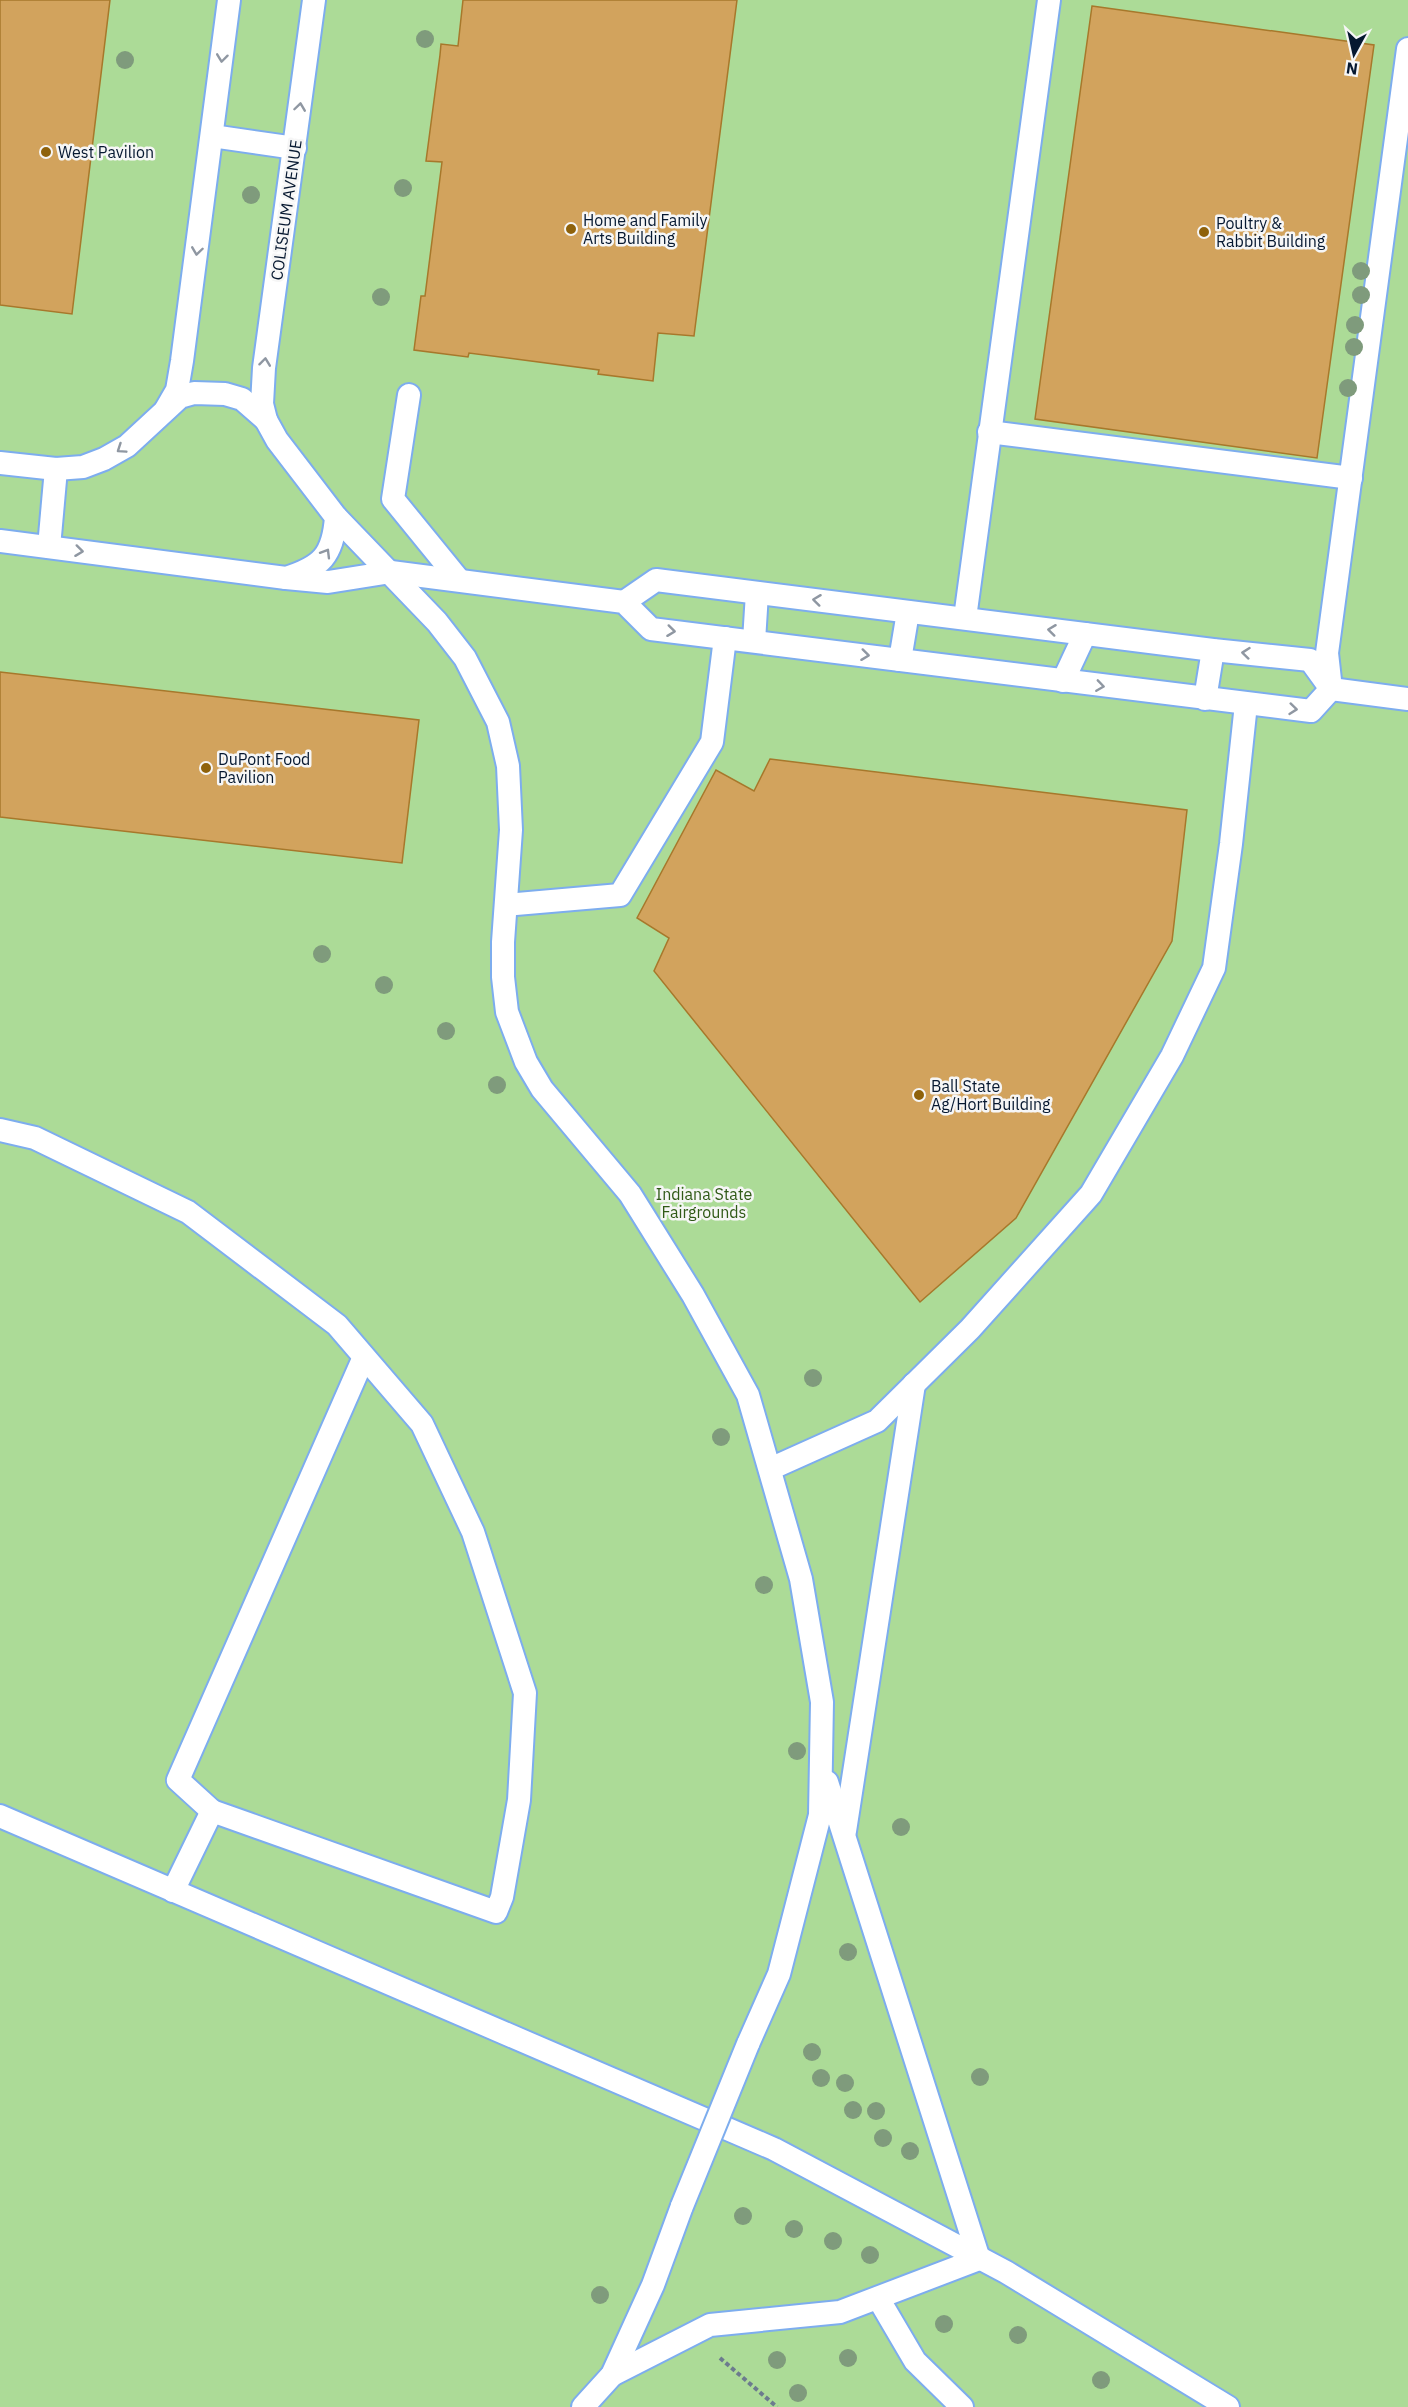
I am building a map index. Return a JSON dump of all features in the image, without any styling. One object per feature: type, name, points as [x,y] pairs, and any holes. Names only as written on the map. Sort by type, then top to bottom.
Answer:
[{"type":"lane","points":[[165,410],[177,390],[181,371],[229,0]]},
{"type":"lane","name":"COLISEUM AVENUE","points":[[266,420],[262,404],[264,368],[314,0]]},
{"type":"lane","points":[[965,618],[1049,0]]},
{"type":"lane","points":[[0,541],[328,582],[391,572],[459,580],[624,602],[651,629],[1311,711],[1331,688],[1327,653],[1408,49]]},
{"type":"lane","points":[[212,136],[295,148]]},
{"type":"lane","points":[[0,463],[56,469],[83,467],[104,459],[127,446],[180,397],[209,392],[242,399],[266,420],[277,440],[336,518],[391,572],[437,622],[465,658],[498,722],[508,766],[511,830],[503,977],[507,1012],[526,1062],[542,1089],[630,1194],[693,1295],[748,1395],[801,1580],[822,1702],[820,1815],[782,1962],[682,2206],[653,2286],[612,2375],[583,2407]]},
{"type":"lane","points":[[409,394],[393,499],[459,580]]},
{"type":"lane","points":[[989,432],[1351,478]]},
{"type":"lane","points":[[49,547],[56,469]]},
{"type":"lane","points":[[286,578],[309,570],[320,562],[331,546],[336,518]]},
{"type":"lane","points":[[624,602],[656,580],[1213,650],[1310,660],[1331,688],[1408,699]]},
{"type":"lane","points":[[754,641],[757,592]]},
{"type":"lane","points":[[900,660],[908,612]]},
{"type":"lane","points":[[1064,681],[1085,634]]},
{"type":"lane","points":[[506,905],[620,895],[712,742],[725,638]]},
{"type":"lane","points":[[1205,699],[1213,650]]},
{"type":"lane","points":[[770,1469],[877,1421],[970,1329],[1091,1194],[1172,1056],[1214,968],[1231,844],[1246,704]]},
{"type":"lane","points":[[0,1130],[35,1137],[188,1212],[337,1325],[422,1424],[473,1532],[525,1693],[519,1800],[502,1897],[496,1912],[212,1811],[178,1780],[364,1357]]},
{"type":"lane","points":[[844,1837],[914,1384]]},
{"type":"lane","points":[[820,1763],[979,2259]]},
{"type":"lane","points":[[173,1891],[212,1811]]},
{"type":"lane","points":[[0,1816],[774,2149],[1006,2272],[1228,2407]]},
{"type":"lane","points":[[612,2375],[710,2325],[840,2312],[979,2259]]},
{"type":"lane","points":[[878,2298],[915,2361],[963,2407]]},
{"type":"path","points":[[692,2334],[777,2407]]},
{"type":"green space","name":"Indiana State Fairgrounds","points":[[0,0],[1408,0],[1408,2407],[0,2407]]},
{"type":"building","name":"West Pavilion","points":[[0,0],[110,0],[72,314],[0,305]]},
{"type":"building","name":"Home and Family Arts Building","points":[[463,0],[737,0],[694,336],[658,333],[653,381],[598,374],[599,370],[469,353],[468,357],[414,350],[421,296],[425,296],[442,162],[426,161],[441,44],[458,46]]},
{"type":"building","name":"Poultry & Rabbit Building","points":[[1092,6],[1374,45],[1317,458],[1035,419]]},
{"type":"building","name":"DuPont Food Pavilion","points":[[0,672],[419,720],[402,863],[0,817]]},
{"type":"building","name":"Ball State Ag/Hort Building","points":[[770,759],[1187,810],[1172,941],[1016,1218],[920,1302],[654,971],[669,938],[637,918],[716,770],[754,791]]},
{"type":"place","name":"West Pavilion","points":[[46,152]]},
{"type":"place","name":"Home and Family Arts Building","points":[[571,229]]},
{"type":"place","name":"Poultry & Rabbit Building","points":[[1204,232]]},
{"type":"place","name":"DuPont Food Pavilion","points":[[206,768]]},
{"type":"place","name":"Ball State Ag/Hort Building","points":[[919,1095]]}]
